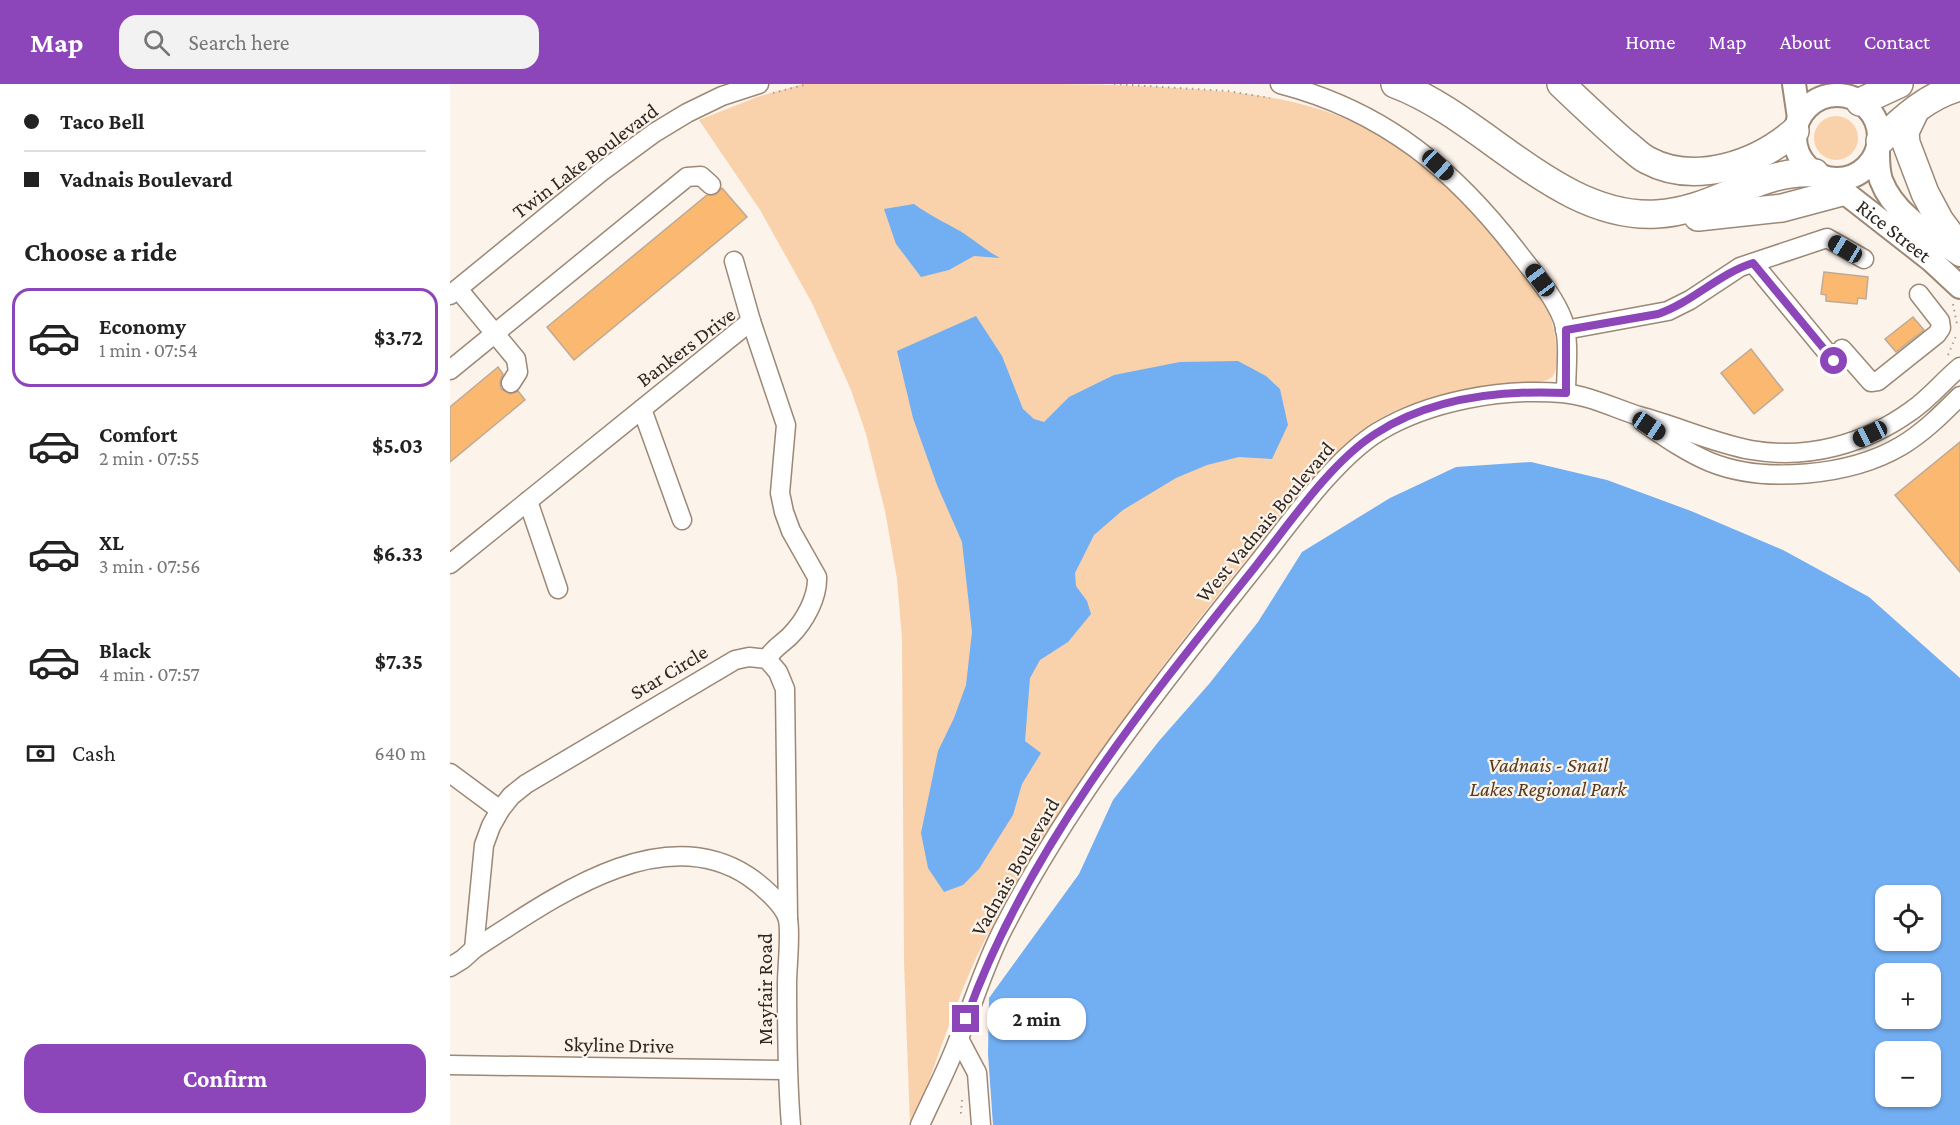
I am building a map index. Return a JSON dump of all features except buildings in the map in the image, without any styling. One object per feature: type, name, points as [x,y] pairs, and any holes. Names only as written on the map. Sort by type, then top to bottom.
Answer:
[{"type":"highway","points":[[1395,84],[1435,103],[1574,196],[1625,217],[1644,220],[1677,219],[1782,208],[1828,181]]},
{"type":"highway","points":[[1561,84],[1646,159],[1669,169],[1699,171],[1723,168],[1764,153],[1797,124]]},
{"type":"highway","points":[[1846,94],[1899,84]]},
{"type":"highway","points":[[1879,146],[1898,124],[1938,94],[1960,87]]},
{"type":"highway","points":[[1915,111],[1905,132],[1906,143],[1925,193],[1940,221],[1960,248]]},
{"type":"main road","points":[[1794,84],[1797,124],[1795,143],[1798,155],[1805,165],[1828,181],[1852,177],[1863,171],[1879,146],[1877,123],[1870,111],[1846,94],[1820,99],[1808,106],[1797,124]]},
{"type":"main road","name":"Rice Street","points":[[1879,146],[1881,180],[1887,194],[1917,226],[1960,255]]},
{"type":"main road","name":"Rice Street","points":[[1828,181],[1931,260],[1956,295]]},
{"type":"street","name":"Twin Lake Boulevard","points":[[454,292],[617,160],[654,134],[687,113],[723,96],[764,89]]},
{"type":"street","points":[[1276,91],[1336,102],[1365,117],[1422,151],[1482,207],[1533,272],[1556,306],[1566,330],[1566,393]]},
{"type":"street","points":[[450,370],[687,177],[701,176],[711,185]]},
{"type":"street","points":[[1566,330],[1658,314],[1690,300],[1725,275],[1827,238],[1864,259]]},
{"type":"street","points":[[734,261],[751,321]]},
{"type":"street","points":[[1753,263],[1838,355],[1871,382],[1878,381],[1937,334],[1941,328],[1940,321],[1919,294]]},
{"type":"street","points":[[454,292],[495,333],[516,359],[518,372],[511,383]]},
{"type":"street","name":"Bankers Drive","points":[[450,564],[751,321],[786,425],[780,493],[784,512],[791,531],[817,577],[818,585],[800,626],[771,652],[767,659]]},
{"type":"street","name":"West Vadnais Boulevard","points":[[1186,652],[1333,471],[1375,434],[1422,410],[1445,403],[1504,395],[1540,392],[1566,393],[1749,450],[1772,453],[1821,450],[1856,441],[1906,414],[1934,393],[1953,362]]},
{"type":"street","name":"West Vadnais Boulevard","points":[[1629,413],[1688,451],[1710,462],[1735,470],[1788,475],[1868,462],[1902,446],[1930,426],[1960,396]]},
{"type":"street","name":"Bankers Drive","points":[[642,409],[682,520]]},
{"type":"street","points":[[528,501],[558,589]]},
{"type":"street","name":"Vadnais Boulevard","points":[[920,1125],[959,1039],[980,980],[1003,929],[1038,868],[1114,750],[1186,652]]},
{"type":"street","name":"Star Circle","points":[[474,949],[484,845],[491,826],[511,796],[526,784],[735,660],[749,657],[767,659]]},
{"type":"street","points":[[767,659],[778,672],[785,689],[788,919]]},
{"type":"street","points":[[450,773],[500,810]]},
{"type":"street","name":"Mayfair Road","points":[[450,967],[555,897],[615,870],[679,855],[699,856],[737,869],[756,881],[771,896],[788,919],[787,1070],[791,1125]]},
{"type":"street","points":[[959,1039],[976,1073],[981,1125]]},
{"type":"street","name":"Skyline Drive","points":[[450,1065],[787,1070]]},
{"type":"path","points":[[764,89],[808,84]]},
{"type":"path","points":[[1114,84],[1228,91],[1276,91]]},
{"type":"path","points":[[1953,362],[1958,320],[1956,295]]},
{"type":"shaded area","points":[[803,84],[1054,84],[1152,87],[1260,96],[1325,111],[1367,129],[1393,144],[1440,181],[1501,247],[1538,294],[1550,316],[1556,341],[1556,367],[1551,378],[1534,383],[1506,384],[1457,391],[1395,411],[1358,433],[1308,483],[1151,682],[1046,833],[1001,909],[977,956],[951,1019],[913,1125],[910,1125],[904,961],[902,639],[897,579],[885,511],[866,434],[851,390],[812,303],[760,210],[699,120],[757,97]]},
{"type":"shaded area","points":[[1836,116],[1851,123],[1858,138],[1851,153],[1836,160],[1821,153],[1814,138],[1821,123]]},
{"type":"water","points":[[914,204],[1000,258],[974,256],[949,270],[921,277],[896,244],[884,209]]},
{"type":"water","points":[[976,316],[1002,356],[1023,409],[1034,419],[1044,422],[1069,397],[1114,375],[1180,362],[1238,361],[1266,376],[1280,389],[1288,425],[1272,459],[1239,457],[1207,465],[1176,478],[1123,510],[1094,535],[1075,573],[1076,586],[1087,601],[1091,614],[1068,642],[1040,660],[1030,678],[1025,741],[1041,753],[1022,784],[1013,815],[979,869],[963,885],[944,892],[928,868],[921,833],[938,751],[954,718],[966,685],[972,632],[962,542],[937,485],[913,418],[897,351]]},
{"type":"water","name":"Vadnais - Snail Lakes Regional Park","points":[[1531,462],[1607,480],[1691,511],[1783,550],[1869,597],[1960,678],[1960,1125],[993,1125],[988,1054],[989,998],[1079,874],[1113,800],[1258,622],[1302,552],[1390,498],[1456,467]]},
{"type":"route","points":[[966,1019],[980,980],[1003,929],[1085,792],[1114,750],[1186,652],[1302,508],[1333,471],[1375,434],[1422,410],[1445,403],[1540,392],[1566,393],[1566,330],[1658,314],[1690,300],[1725,275],[1753,263],[1834,361]]}]
